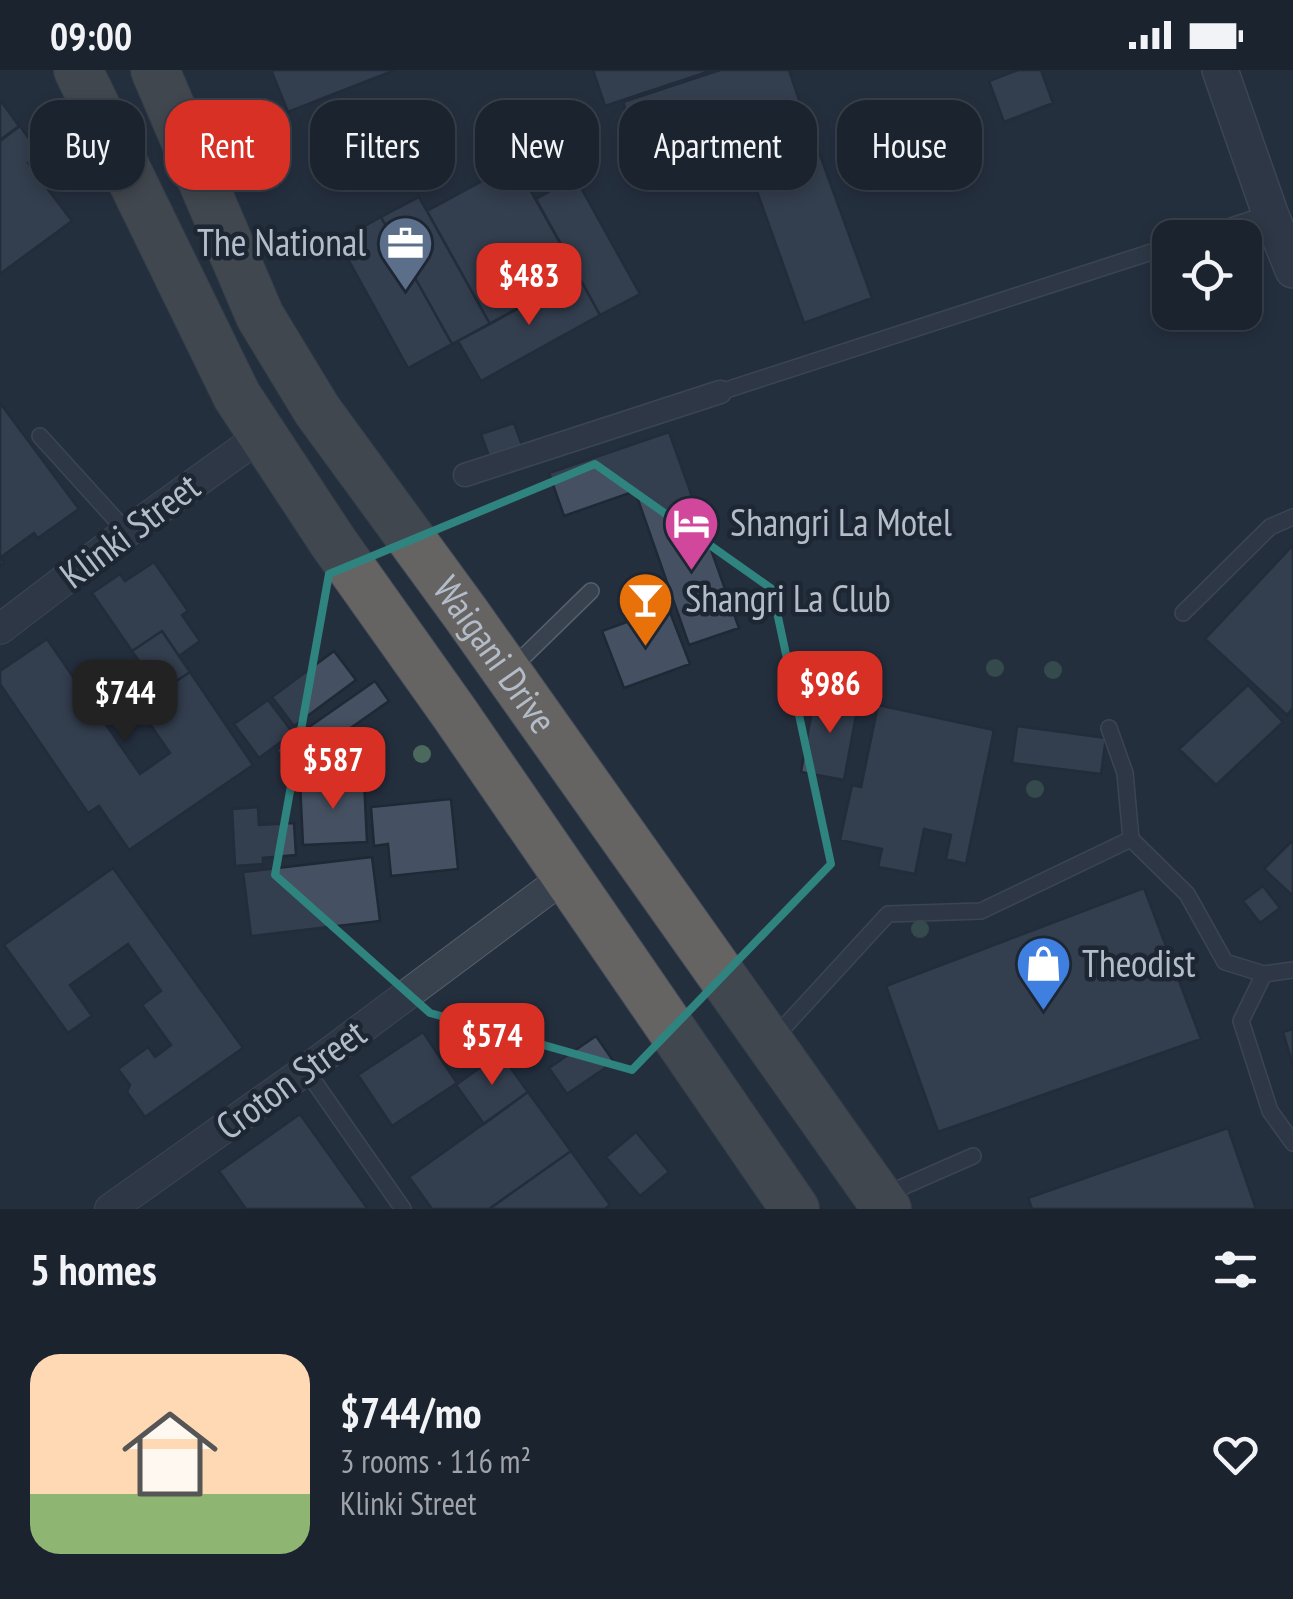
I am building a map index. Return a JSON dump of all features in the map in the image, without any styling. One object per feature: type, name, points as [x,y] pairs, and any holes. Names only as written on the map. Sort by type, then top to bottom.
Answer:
[{"type":"highway","name":"Waigani Drive","points":[[78,70],[236,396],[795,1209]]},
{"type":"highway","name":"Waigani Drive","points":[[155,70],[260,316],[317,410],[508,672],[883,1203]]},
{"type":"highway","points":[[691,930],[684,974],[778,1108],[776,1119],[767,1127],[743,1134]]},
{"type":"highway","points":[[827,1209],[795,1161],[794,1152],[795,1145],[807,1136],[834,1133]]},
{"type":"street","points":[[1220,70],[1293,270]]},
{"type":"street","points":[[465,475],[720,392]]},
{"type":"street","name":"Klinki Street","points":[[0,629],[262,435]]},
{"type":"street","name":"Croton Street","points":[[110,1209],[306,1070],[566,876]]},
{"type":"lane","points":[[1249,220],[1270,213]]},
{"type":"lane","points":[[720,392],[1152,252]]},
{"type":"lane","points":[[40,436],[127,532]]},
{"type":"lane","points":[[1183,613],[1270,527],[1293,517]]},
{"type":"lane","points":[[508,672],[591,591]]},
{"type":"lane","points":[[1110,728],[1124,773],[1130,840],[1186,894],[1226,962],[1264,974],[1293,970]]},
{"type":"lane","points":[[770,1042],[888,914],[982,911],[1130,840]]},
{"type":"lane","points":[[1264,974],[1240,1021],[1270,1111],[1293,1144]]},
{"type":"lane","points":[[306,1070],[403,1209]]},
{"type":"lane","points":[[883,1203],[973,1156]]},
{"type":"highlighted area","points":[[595,464],[772,589],[831,864],[632,1070],[430,1013],[275,875],[329,574]]},
{"type":"building","points":[[271,70],[395,70],[310,100],[290,111],[290,100],[283,100]]},
{"type":"building","points":[[593,70],[713,70],[619,100],[605,106]]},
{"type":"building","points":[[720,70],[789,70],[799,100],[629,100]]},
{"type":"building","points":[[1018,70],[1041,70],[1053,103],[1004,122],[989,81]]},
{"type":"building","points":[[0,100],[19,126],[0,140]]},
{"type":"building","points":[[20,126],[30,140],[30,190],[48,190],[72,221],[0,274],[0,141]]},
{"type":"building","points":[[817,147],[872,298],[804,323],[756,190],[817,190]]},
{"type":"building","points":[[475,185],[475,190],[530,190],[578,275],[490,324],[427,211]]},
{"type":"building","points":[[552,190],[582,190],[640,294],[600,315],[536,199]]},
{"type":"building","points":[[419,197],[490,324],[452,344],[381,217]]},
{"type":"building","points":[[381,217],[452,344],[408,368],[338,241]]},
{"type":"building","points":[[578,275],[600,315],[481,381],[458,341]]},
{"type":"building","points":[[0,403],[79,509],[38,538],[34,533],[1,557],[4,563],[0,566]]},
{"type":"building","points":[[514,423],[524,451],[491,462],[481,434]]},
{"type":"building","name":"Shangri La Motel","points":[[669,432],[739,628],[689,645],[635,491],[564,516],[549,473]]},
{"type":"building","points":[[1293,545],[1293,708],[1287,715],[1205,639]]},
{"type":"building","points":[[154,562],[188,611],[182,615],[200,641],[179,656],[162,631],[132,651],[92,593],[120,574],[125,581]]},
{"type":"building","name":"Shangri La Club","points":[[668,607],[690,664],[624,688],[602,631]]},
{"type":"building","points":[[162,631],[190,672],[160,692],[132,651]]},
{"type":"building","points":[[47,639],[140,774],[170,753],[138,707],[190,672],[253,765],[129,850],[99,806],[88,813],[0,684],[0,671]]},
{"type":"building","points":[[334,651],[356,680],[294,726],[272,697]]},
{"type":"building","points":[[375,681],[389,701],[291,770],[276,750]]},
{"type":"building","points":[[1248,685],[1283,722],[1216,785],[1179,749]]},
{"type":"building","points":[[815,693],[859,700],[844,780],[801,772]]},
{"type":"building","points":[[268,700],[293,733],[259,758],[234,724]]},
{"type":"building","points":[[878,705],[994,730],[966,864],[946,859],[951,835],[924,829],[915,874],[878,867],[882,849],[840,840],[852,785],[861,787]]},
{"type":"building","points":[[1017,726],[1106,738],[1101,774],[1012,763]]},
{"type":"building","points":[[364,780],[367,842],[303,845],[300,782]]},
{"type":"building","points":[[451,799],[458,869],[391,876],[388,844],[374,846],[371,807]]},
{"type":"building","points":[[258,807],[259,825],[294,823],[296,855],[263,858],[263,864],[235,866],[232,809]]},
{"type":"building","points":[[1293,840],[1293,896],[1264,869]]},
{"type":"building","points":[[372,857],[380,921],[251,936],[243,872]]},
{"type":"building","points":[[113,868],[243,1048],[145,1117],[127,1092],[130,1085],[118,1069],[148,1047],[155,1057],[171,1045],[142,1005],[161,991],[128,944],[70,985],[92,1016],[68,1033],[4,945]]},
{"type":"building","points":[[1263,886],[1280,908],[1260,923],[1243,901]]},
{"type":"building","name":"Theodist","points":[[1144,888],[1201,1039],[938,1132],[886,986]]},
{"type":"building","points":[[1293,1029],[1293,1066],[1283,1032]]},
{"type":"building","points":[[423,1032],[457,1083],[392,1126],[358,1075]]},
{"type":"building","points":[[596,1036],[614,1062],[567,1094],[549,1068]]},
{"type":"building","points":[[500,1053],[528,1092],[484,1124],[456,1085]]},
{"type":"building","points":[[528,1092],[571,1151],[489,1209],[432,1209],[409,1177]]},
{"type":"building","points":[[300,1114],[368,1209],[246,1209],[219,1171]]},
{"type":"building","points":[[1228,1128],[1256,1209],[1032,1209],[1028,1198]]},
{"type":"building","points":[[636,1132],[669,1172],[640,1196],[606,1157]]},
{"type":"building","points":[[571,1151],[610,1205],[605,1209],[489,1209]]},
{"type":"place","name":"The National","points":[[405,292]]},
{"type":"place","name":"Shangri La Motel","points":[[691,572]]},
{"type":"place","name":"Shangri La Club","points":[[646,648]]},
{"type":"place","name":"Theodist","points":[[1043,1013]]}]
